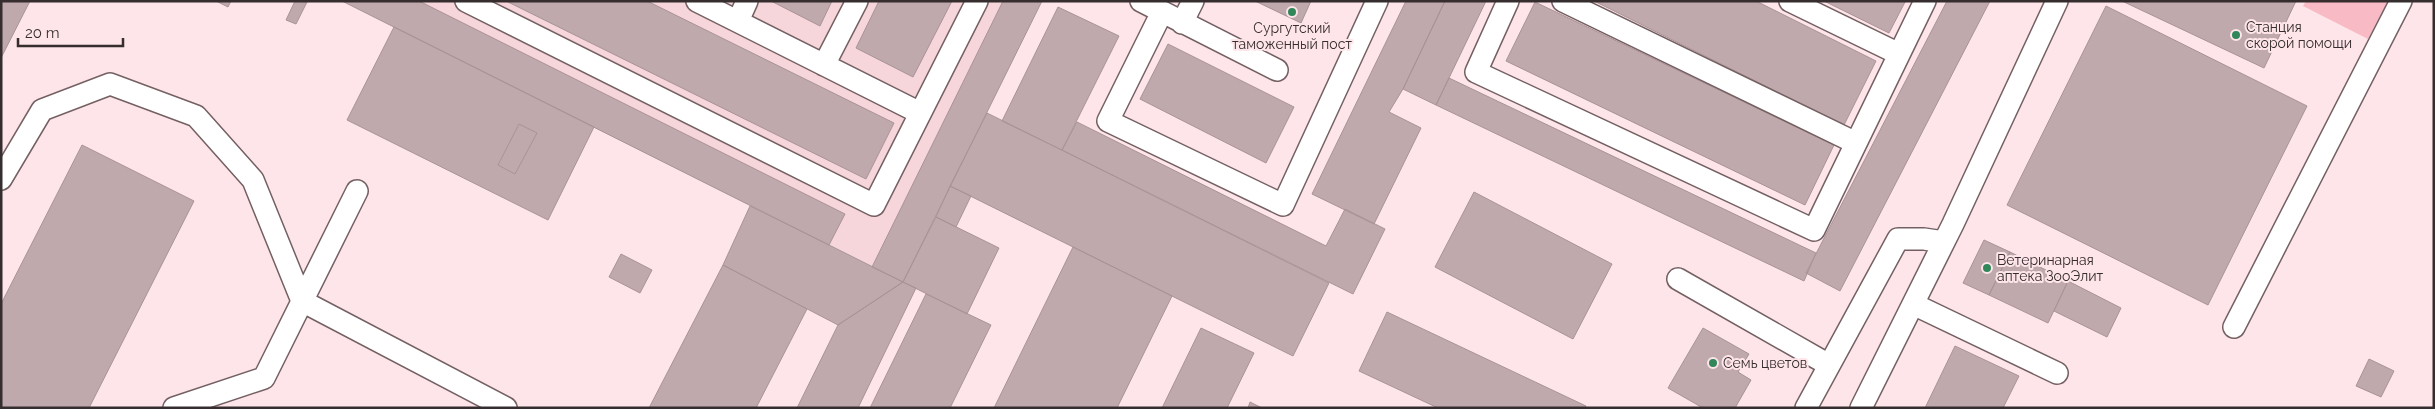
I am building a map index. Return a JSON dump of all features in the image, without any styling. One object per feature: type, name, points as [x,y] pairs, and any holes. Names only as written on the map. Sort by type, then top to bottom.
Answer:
[{"type":"lane","points":[[466,1],[874,205],[977,1]]},
{"type":"lane","points":[[697,1],[920,114]]},
{"type":"lane","points":[[738,21],[747,1]]},
{"type":"lane","points":[[824,65],[857,1]]},
{"type":"lane","points":[[1141,1],[1277,70]]},
{"type":"lane","points":[[1182,23],[1192,1]]},
{"type":"lane","points":[[1162,12],[1108,121],[1283,205],[1377,1]]},
{"type":"lane","points":[[1508,1],[1476,72],[1814,230],[1925,1]]},
{"type":"lane","points":[[1563,1],[1856,143]]},
{"type":"lane","points":[[1790,1],[1899,54]]},
{"type":"lane","points":[[1861,408],[1944,242],[2057,1]]},
{"type":"lane","points":[[2234,327],[2402,1]]},
{"type":"lane","points":[[1,179],[42,110],[110,84],[196,116],[253,180],[302,301],[506,408]]},
{"type":"lane","points":[[174,408],[264,378],[357,192]]},
{"type":"lane","points":[[1806,408],[1898,240],[1924,239],[1944,242]]},
{"type":"lane","points":[[1678,279],[1829,365]]},
{"type":"lane","points":[[1913,304],[2057,373]]},
{"type":"shaded area","points":[[342,1],[1042,1],[903,282]]},
{"type":"shaded area","points":[[2306,1],[2388,1],[2368,39],[2303,6]]},
{"type":"building","points":[[1,1],[30,1],[1,58]]},
{"type":"building","points":[[216,1],[231,1],[228,7]]},
{"type":"building","points":[[295,1],[307,2],[296,24],[286,20]]},
{"type":"building","points":[[342,1],[419,1],[845,214],[829,245]]},
{"type":"building","points":[[506,1],[647,1],[894,123],[866,179]]},
{"type":"building","points":[[771,1],[832,1],[820,26]]},
{"type":"building","points":[[879,1],[952,1],[913,77],[856,48]]},
{"type":"building","points":[[1003,1],[1042,1],[903,282],[872,267]]},
{"type":"building","name":"Сургутский таможенный пост","points":[[1255,1],[1311,1],[1301,23]]},
{"type":"building","points":[[1406,1],[1445,1],[1403,89],[1389,112],[1421,128],[1374,224],[1312,194]]},
{"type":"building","points":[[1445,1],[1486,1],[1436,105],[1403,89]]},
{"type":"building","points":[[1594,1],[1756,1],[1876,61],[1844,125]]},
{"type":"building","points":[[1824,1],[1904,1],[1905,2],[1889,33]]},
{"type":"building","points":[[1947,1],[1990,1],[1840,291],[1806,273]]},
{"type":"building","name":"Станция скорой помощи","points":[[2122,1],[2296,1],[2264,68]]},
{"type":"building","points":[[1535,2],[1834,145],[1805,205],[1506,61]]},
{"type":"building","points":[[2106,6],[2307,106],[2208,305],[2007,205]]},
{"type":"building","points":[[1058,7],[1119,36],[1062,150],[1002,121]]},
{"type":"building","points":[[394,27],[594,127],[548,220],[347,120]]},
{"type":"building","points":[[1168,44],[1294,107],[1266,163],[1140,99]]},
{"type":"building","points":[[1449,78],[1816,253],[1804,281],[1436,105]]},
{"type":"building","points":[[987,113],[1329,283],[1293,356],[950,186]]},
{"type":"building","points":[[1077,122],[1326,246],[1345,209],[1385,229],[1353,294],[1062,150]]},
{"type":"building","points":[[519,124],[537,133],[515,174],[498,165]]},
{"type":"building","points":[[82,145],[194,201],[89,408],[1,408],[1,304]]},
{"type":"building","points":[[950,186],[971,196],[956,227],[936,217]]},
{"type":"building","points":[[1474,192],[1612,264],[1573,339],[1435,267]]},
{"type":"building","points":[[750,206],[903,282],[838,325],[723,265]]},
{"type":"building","points":[[936,217],[999,248],[967,314],[903,282]]},
{"type":"building","name":"Ветеринарная аптека ЗооЭлит","points":[[1984,240],[2010,252],[1989,295],[1963,283]]},
{"type":"building","points":[[1073,247],[1172,296],[1117,408],[994,408]]},
{"type":"building","points":[[2010,252],[2068,281],[2048,323],[1989,295]]},
{"type":"building","points":[[621,254],[652,270],[640,293],[609,277]]},
{"type":"building","points":[[723,265],[807,309],[756,408],[649,408]]},
{"type":"building","points":[[2068,281],[2121,308],[2107,337],[2054,311]]},
{"type":"building","points":[[903,282],[916,288],[858,408],[797,408],[838,325]]},
{"type":"building","points":[[926,294],[991,325],[950,408],[870,408]]},
{"type":"building","points":[[1387,312],[1586,406],[1585,408],[1438,408],[1359,371]]},
{"type":"building","points":[[1201,328],[1254,353],[1227,408],[1162,408]]},
{"type":"building","name":"Семь цветов","points":[[1703,328],[1749,354],[1738,372],[1751,380],[1735,408],[1703,408],[1668,388]]},
{"type":"building","points":[[1955,346],[2019,376],[2003,408],[1925,408]]},
{"type":"building","points":[[2369,359],[2394,371],[2381,397],[2356,386]]},
{"type":"building","points":[[1250,402],[1262,408],[1248,408]]},
{"type":"place","name":"Сургутский таможенный пост","points":[[1292,12]]},
{"type":"place","name":"Станция скорой помощи","points":[[2236,35]]},
{"type":"place","name":"Ветеринарная аптека ЗооЭлит","points":[[1987,268]]},
{"type":"place","name":"Семь цветов","points":[[1713,363]]}]
